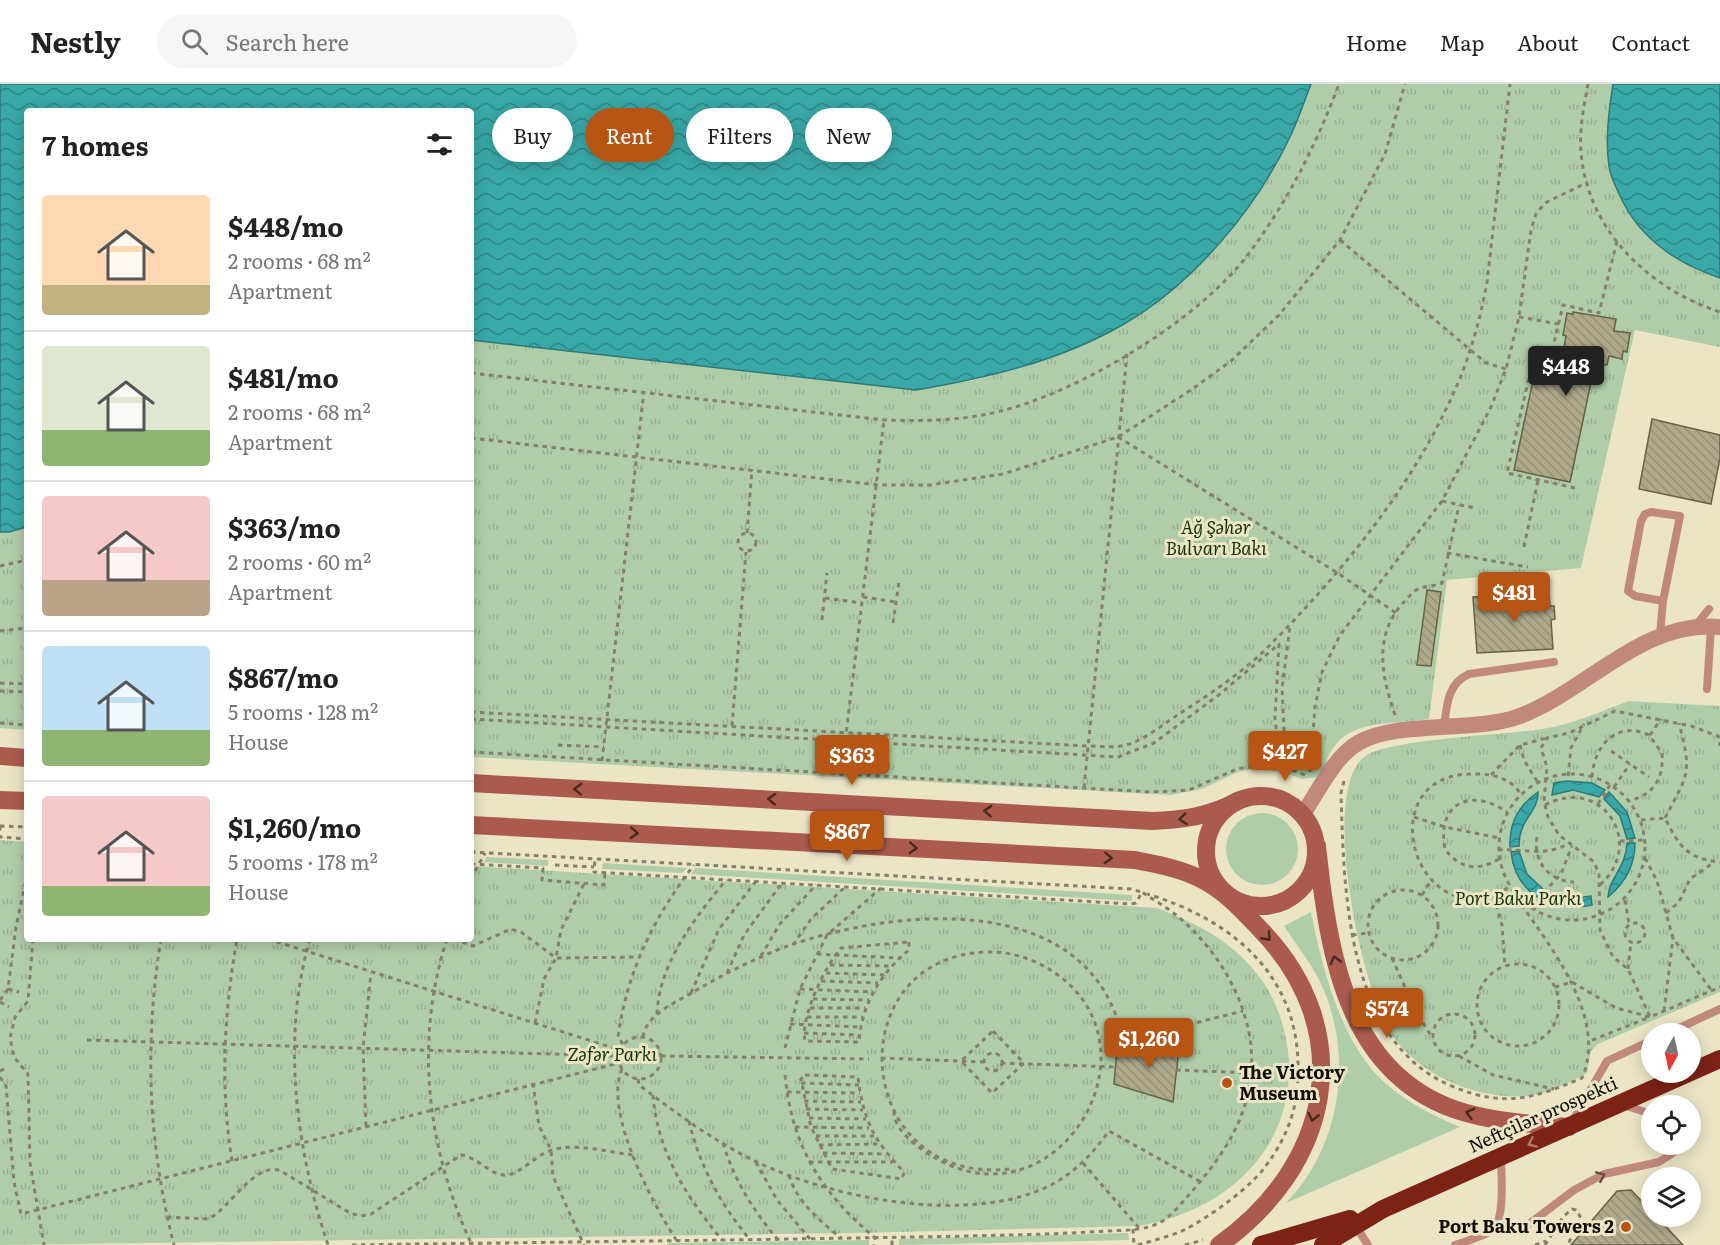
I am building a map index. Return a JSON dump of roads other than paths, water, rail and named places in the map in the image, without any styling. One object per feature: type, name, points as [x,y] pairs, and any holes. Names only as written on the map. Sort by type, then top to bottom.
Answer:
[{"type":"highway","name":"Neftçilər prospekti","points":[[1383,1209],[1720,1059]]},
{"type":"highway","points":[[1323,1245],[1383,1209]]},
{"type":"highway","points":[[1261,1245],[1383,1209]]},
{"type":"main road","points":[[0,756],[24,758]]},
{"type":"main road","points":[[474,783],[1152,821],[1201,816],[1255,796],[1272,797],[1289,803],[1303,814],[1312,829],[1317,846],[1323,908],[1337,971],[1355,1018],[1370,1047],[1388,1067],[1412,1087],[1441,1104],[1474,1115],[1569,1127]]},
{"type":"main road","points":[[0,800],[24,801]]},
{"type":"main road","points":[[1218,1245],[1240,1230],[1270,1202],[1304,1148],[1312,1123],[1321,1063],[1315,1016],[1295,972],[1266,935],[1214,881],[1207,864],[1206,845],[1211,827],[1222,812],[1238,801]]},
{"type":"main road","points":[[474,825],[1135,860],[1197,877],[1243,903],[1261,906],[1279,904],[1308,881],[1315,864],[1317,846]]},
{"type":"street","points":[[1303,814],[1338,762],[1360,741],[1375,736],[1518,717],[1660,635],[1709,626]]},
{"type":"lane","points":[[1660,635],[1663,600],[1680,516],[1651,512],[1645,514],[1641,521],[1629,591],[1635,596],[1663,600]]},
{"type":"lane","points":[[1707,689],[1709,609]]},
{"type":"lane","points":[[1709,653],[1720,655]]},
{"type":"lane","points":[[1444,728],[1450,693],[1459,679],[1469,674],[1554,662]]},
{"type":"lane","points":[[1690,1023],[1720,1009]]},
{"type":"lane","points":[[1569,1127],[1607,1061],[1641,1045]]},
{"type":"lane","points":[[1620,1104],[1641,1111]]},
{"type":"lane","points":[[1497,1226],[1521,1230],[1574,1190],[1604,1174],[1659,1162],[1670,1155]]},
{"type":"lane","points":[[1455,1245],[1492,1231],[1497,1226],[1501,1214],[1501,1157]]},
{"type":"lane","points":[[1355,1225],[1368,1245]]},
{"type":"water","points":[[0,84],[1311,84],[1292,132],[1259,192],[1220,243],[1198,267],[1150,307],[1100,337],[1049,358],[997,374],[916,390],[474,340],[474,108],[24,108],[24,528],[0,532]]},
{"type":"water","points":[[1613,84],[1720,84],[1720,278],[1689,265],[1661,248],[1638,225],[1628,211],[1613,181],[1609,166],[1607,135]]},
{"type":"water","points":[[1567,781],[1592,783],[1605,790],[1599,797],[1573,790],[1552,795],[1554,783]]},
{"type":"water","points":[[1538,792],[1535,805],[1522,829],[1519,846],[1510,847],[1511,831],[1516,816],[1525,803]]},
{"type":"water","points":[[1609,792],[1627,812],[1635,838],[1627,839],[1620,816],[1604,799]]},
{"type":"water","points":[[1627,843],[1635,843],[1631,867],[1624,880],[1608,897],[1611,884],[1624,859]]},
{"type":"water","points":[[1519,851],[1527,874],[1543,889],[1537,897],[1526,888],[1516,872],[1511,852]]},
{"type":"water","points":[[1547,892],[1568,899],[1591,896],[1592,905],[1573,907],[1555,904],[1543,899]]},
{"type":"place","name":"The Victory Museum","points":[[1227,1083]]},
{"type":"place","name":"Port Baku Towers 2","points":[[1626,1227]]},
{"type":"park label","name":"Ağ Şəhər Bulvarı Bakı","points":[[1216,538]]},
{"type":"park label","name":"Port Baku Parkı","points":[[1518,899]]},
{"type":"park label","name":"Zəfər Parkı","points":[[612,1055]]}]
